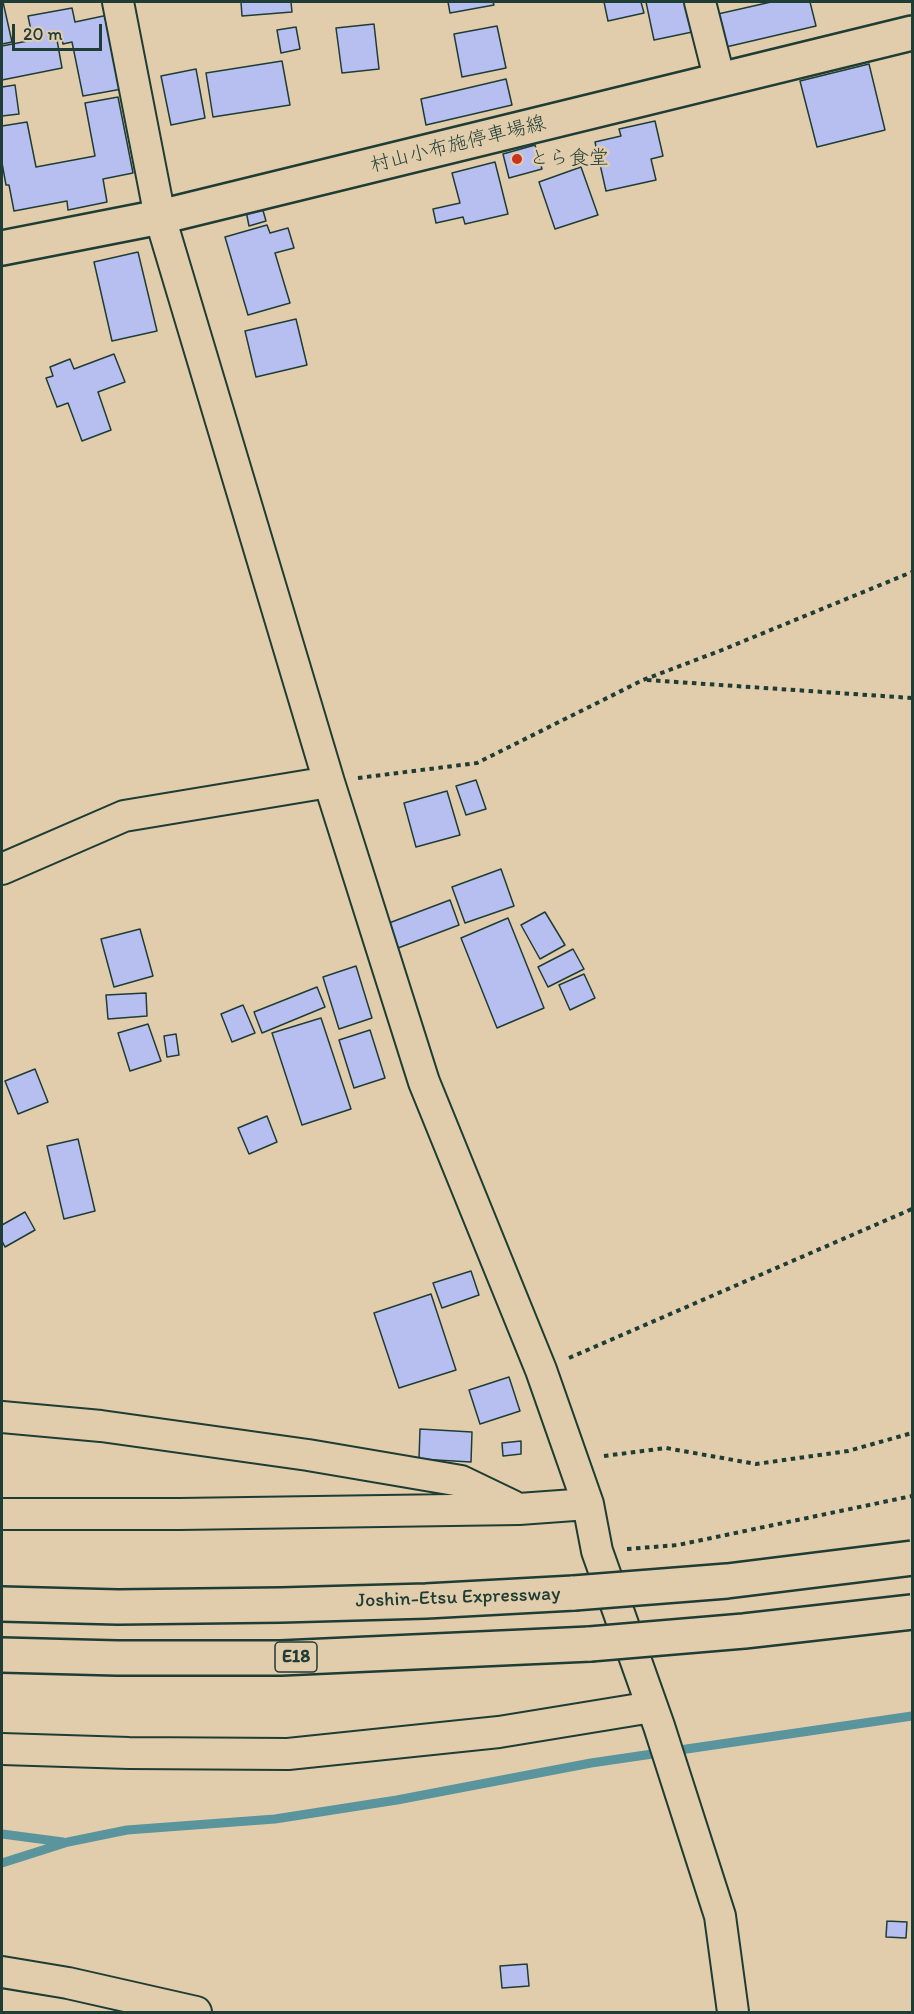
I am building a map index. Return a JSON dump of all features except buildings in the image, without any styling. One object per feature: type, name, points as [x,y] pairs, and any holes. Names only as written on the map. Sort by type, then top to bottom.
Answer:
[{"type":"main road","name":"村山小布施停車場線","points":[[2,248],[160,217],[912,33]]},
{"type":"main road","name":"Joshin-Etsu Expressway","points":[[2,1604],[118,1607],[426,1601],[574,1593],[727,1581],[912,1558]]},
{"type":"main road","name":"E18","points":[[2,1655],[281,1658],[590,1644],[744,1631],[912,1612]]},
{"type":"street","points":[[118,2],[160,217],[329,782],[423,1082],[541,1370],[588,1503],[597,1551],[656,1716],[720,1917],[733,2013]]},
{"type":"street","points":[[700,2],[720,81]]},
{"type":"street","points":[[2,868],[124,816],[329,782]]},
{"type":"street","points":[[2,1417],[101,1426],[308,1455],[461,1481],[519,1509]]},
{"type":"street","points":[[2,1514],[519,1509],[588,1503]]},
{"type":"street","points":[[2,1749],[288,1754],[656,1716]]},
{"type":"street","points":[[2,1972],[68,1983],[196,2013]]},
{"type":"path","points":[[329,782],[477,763],[644,680],[912,572]]},
{"type":"path","points":[[644,680],[912,698]]},
{"type":"path","points":[[541,1370],[912,1209]]},
{"type":"path","points":[[573,1461],[666,1448],[756,1464],[848,1451],[912,1433]]},
{"type":"path","points":[[597,1551],[678,1545],[912,1496]]},
{"type":"waterway","points":[[2,1863],[68,1842],[127,1830],[275,1819],[397,1800],[591,1763],[912,1716]]},
{"type":"waterway","points":[[2,1834],[63,1842]]},
{"type":"place","name":"とら食堂","points":[[517,159]]}]
